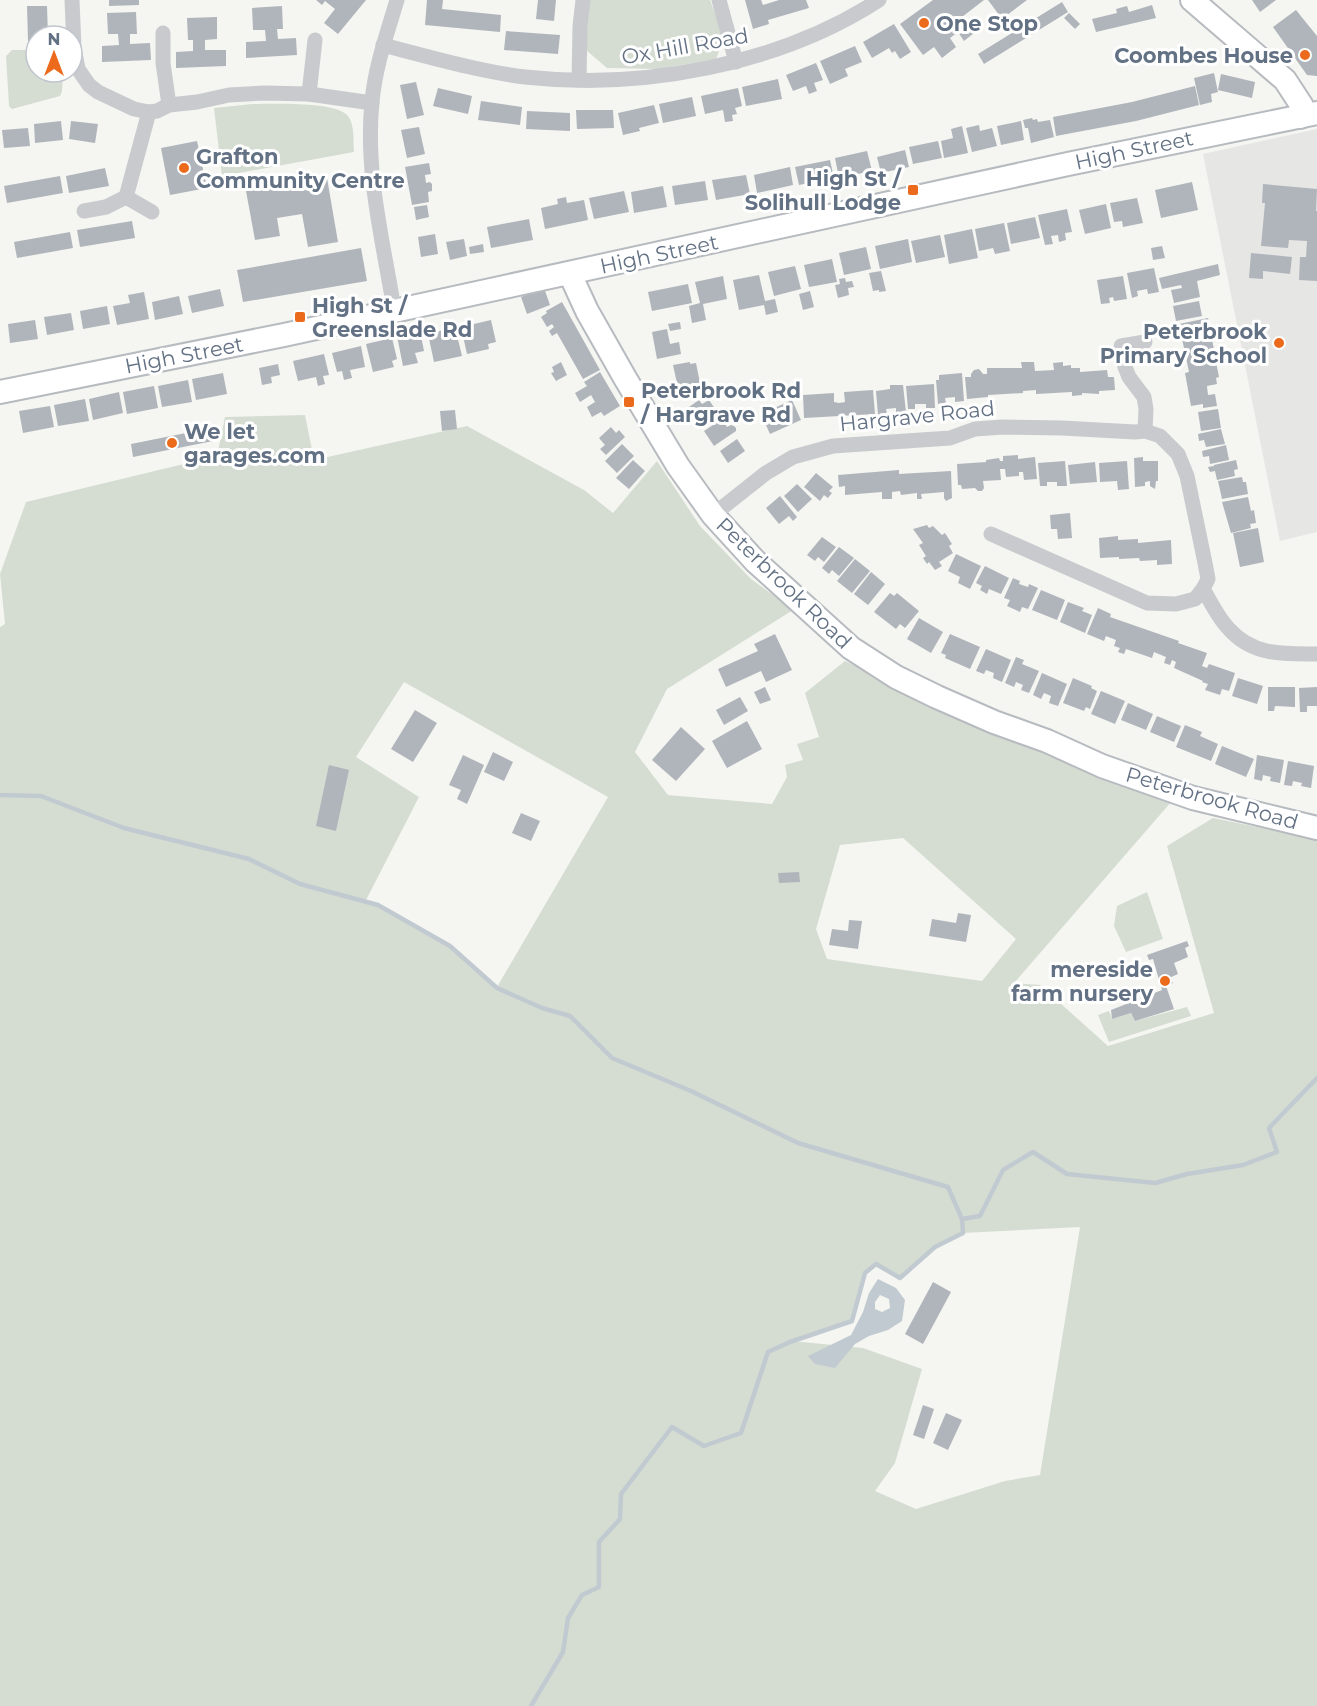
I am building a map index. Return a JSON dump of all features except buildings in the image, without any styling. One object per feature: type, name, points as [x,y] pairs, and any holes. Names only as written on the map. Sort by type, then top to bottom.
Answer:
[{"type":"street","points":[[72,0],[74,47],[78,69],[88,85],[134,109],[157,111],[169,105],[197,102],[229,94],[309,94],[372,103]]},
{"type":"street","points":[[396,311],[371,167],[372,103],[377,70],[398,0]]},
{"type":"street","points":[[579,81],[583,0]]},
{"type":"street","points":[[719,0],[736,62]]},
{"type":"street","name":"Ox Hill Road","points":[[383,45],[468,66],[524,76],[579,81],[617,81],[655,77],[736,62],[813,34],[851,17],[879,0]]},
{"type":"street","points":[[1192,0],[1285,81],[1309,115]]},
{"type":"street","points":[[163,33],[163,63],[169,105]]},
{"type":"street","points":[[309,94],[315,40]]},
{"type":"street","points":[[84,211],[106,207],[126,196],[148,112]]},
{"type":"street","name":"High Street","points":[[0,392],[284,335],[1068,164],[1309,115]]},
{"type":"street","points":[[126,196],[152,212]]},
{"type":"street","name":"Peterbrook Road","points":[[570,274],[587,311],[624,378],[678,466],[713,515],[755,561],[851,648],[896,677],[984,718],[1047,741],[1101,766],[1193,798],[1317,828]]},
{"type":"street","points":[[991,534],[1147,603],[1176,604],[1196,599],[1208,579],[1187,476],[1178,454],[1160,436],[1145,431],[1144,397],[1129,377],[1120,346],[1145,342]]},
{"type":"street","name":"Hargrave Road","points":[[713,515],[766,473],[793,457],[833,446],[950,438],[975,429],[1062,428],[1145,431]]},
{"type":"street","points":[[1203,589],[1228,629],[1248,645],[1277,654],[1317,654]]},
{"type":"shaded area","points":[[588,0],[710,0],[724,38],[716,59],[659,69],[607,68],[586,50]]},
{"type":"shaded area","points":[[12,50],[24,50],[24,84],[62,84],[60,96],[12,109],[9,106],[6,56]]},
{"type":"shaded area","points":[[252,104],[303,104],[341,111],[348,116],[352,124],[354,152],[222,176],[214,108]]},
{"type":"shaded area","name":"Peterbrook Primary School","points":[[1317,129],[1317,532],[1280,541],[1203,154]]},
{"type":"shaded area","points":[[305,415],[314,460],[467,426],[584,490],[613,513],[657,461],[700,526],[751,579],[793,610],[667,689],[635,752],[668,795],[772,804],[787,777],[785,765],[803,760],[797,744],[819,737],[805,693],[845,661],[1016,739],[1172,801],[1014,983],[1040,985],[1108,1046],[1214,1013],[1167,846],[1213,818],[1317,839],[1317,1706],[0,1706],[0,627],[5,624],[0,574],[26,502],[217,456],[225,417]],"holes":[[[404,682],[608,797],[497,987],[450,946],[378,905],[365,902],[419,797],[356,757]],[[903,838],[1016,939],[982,981],[827,959],[816,929],[840,845]],[[1080,1227],[1040,1475],[1005,1481],[916,1509],[875,1491],[895,1463],[922,1369],[863,1348],[792,1341],[852,1321],[865,1273],[875,1264],[900,1278],[935,1247],[963,1233]]]},
{"type":"shaded area","points":[[1147,892],[1163,939],[1126,952],[1114,926],[1117,906]]},
{"type":"shaded area","points":[[1187,1007],[1191,1016],[1109,1042],[1098,1015],[1109,1011],[1112,1019],[1131,1013],[1135,1021]]},
{"type":"shaded area","points":[[878,1279],[896,1288],[905,1300],[902,1321],[888,1330],[869,1336],[855,1344],[835,1368],[815,1364],[808,1356],[851,1335],[863,1312],[869,1293]],"holes":[[[880,1295],[889,1299],[890,1308],[882,1312],[875,1309],[875,1302]]]},
{"type":"waterway","points":[[0,795],[41,796],[124,828],[249,859],[300,884],[378,905],[450,946],[497,988],[542,1008],[570,1016],[612,1058],[691,1091],[798,1143],[948,1187],[962,1219],[963,1233],[935,1247],[900,1278],[876,1264],[865,1273],[852,1321],[768,1352],[741,1433],[704,1446],[672,1427],[621,1494],[620,1519],[599,1542],[599,1587],[582,1595],[568,1618],[563,1652],[531,1706]]},
{"type":"waterway","points":[[962,1219],[980,1216],[1003,1170],[1033,1152],[1067,1174],[1155,1183],[1187,1174],[1243,1165],[1277,1152],[1269,1128],[1317,1078]]},
{"type":"place","name":"One Stop","points":[[924,23]]},
{"type":"place","name":"Coombes House","points":[[1305,55]]},
{"type":"place","name":"Grafton Community Centre","points":[[184,168]]},
{"type":"place","name":"High St / Solihull Lodge","points":[[913,190]]},
{"type":"place","name":"High St / Greenslade Rd","points":[[300,317]]},
{"type":"place","name":"Peterbrook Primary School","points":[[1279,343]]},
{"type":"place","name":"Peterbrook Rd / Hargrave Rd","points":[[629,402]]},
{"type":"place","name":"We let garages.com","points":[[172,443]]},
{"type":"place","name":"mereside farm nursery","points":[[1165,981]]}]
